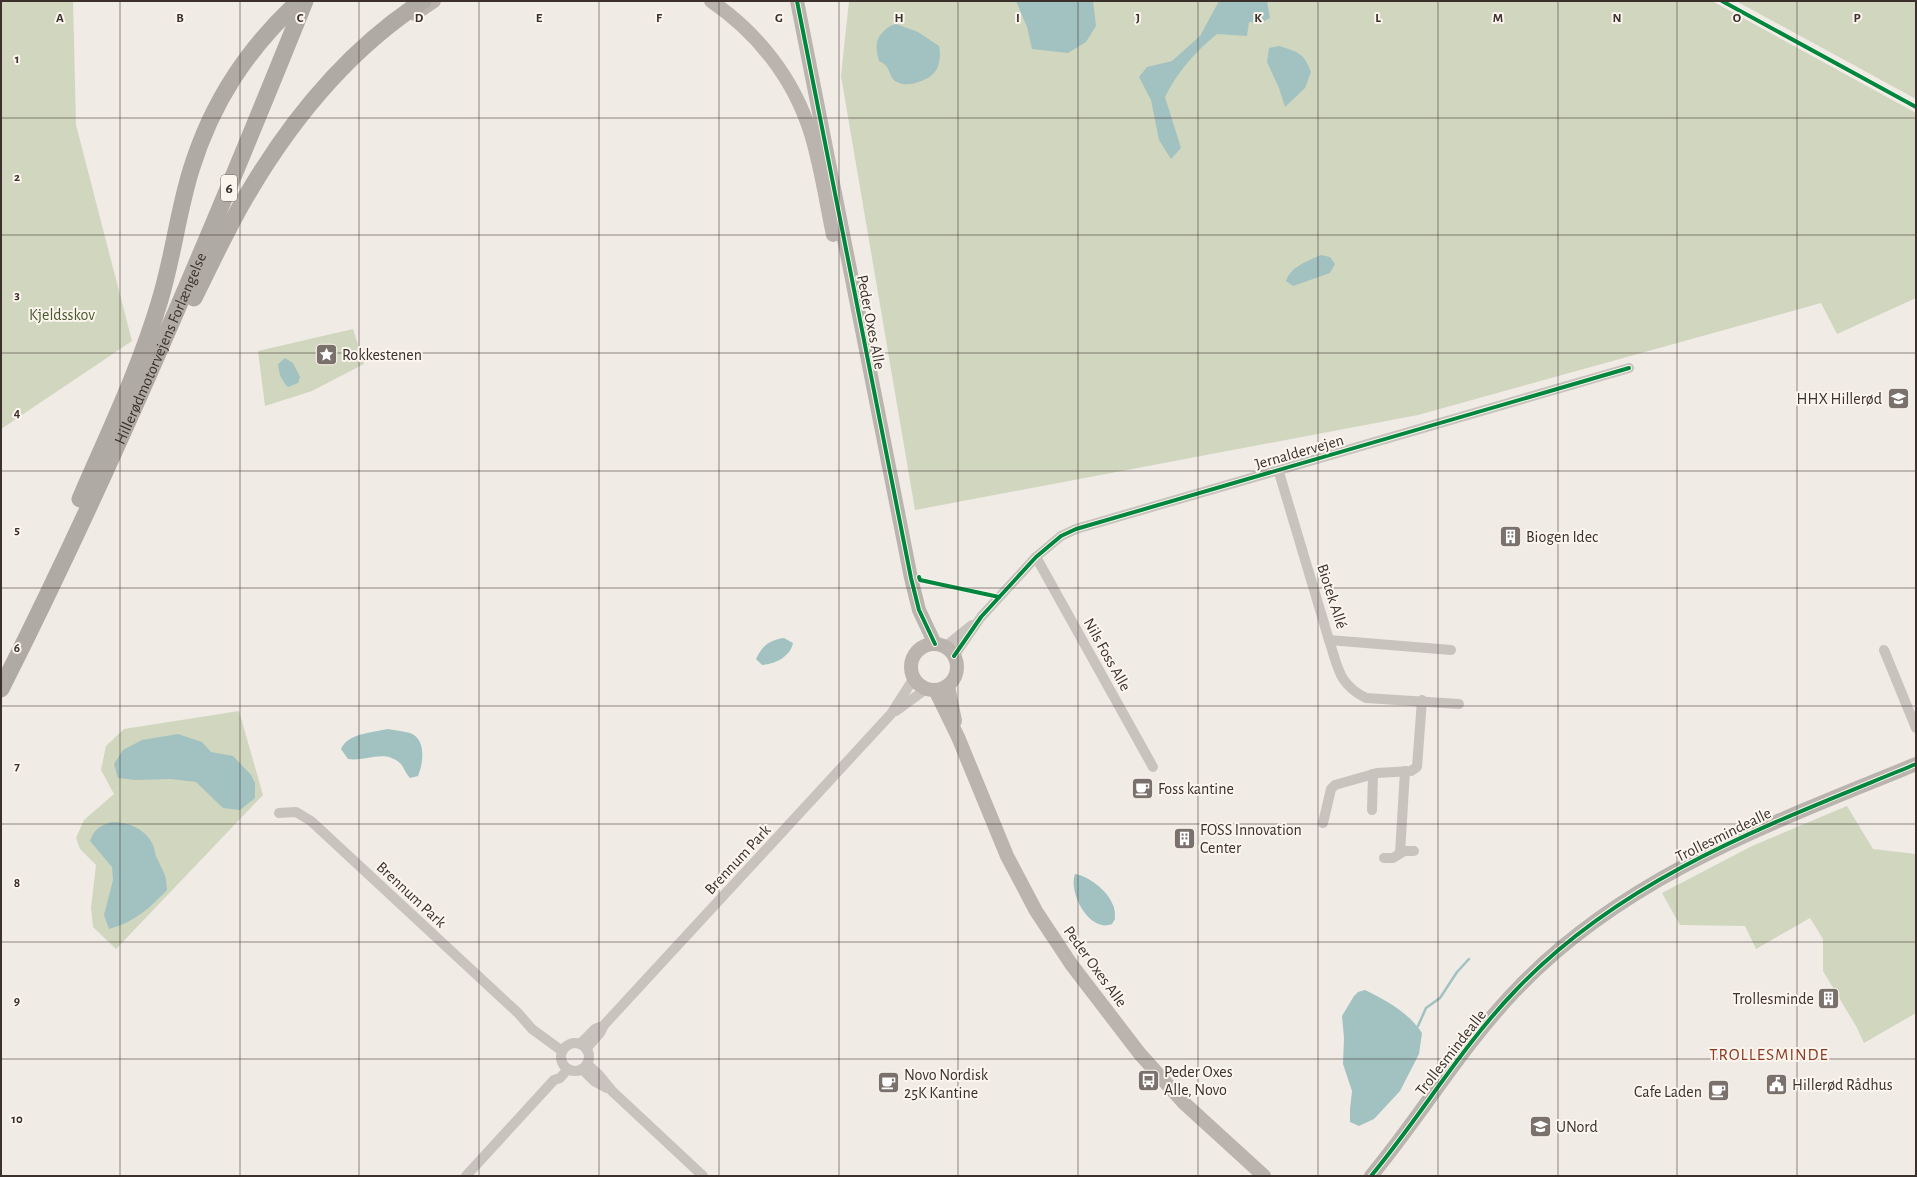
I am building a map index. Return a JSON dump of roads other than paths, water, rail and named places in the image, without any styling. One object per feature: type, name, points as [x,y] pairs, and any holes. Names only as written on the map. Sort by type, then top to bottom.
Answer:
[{"type":"highway","points":[[48,592],[60,544],[136,368],[160,300],[190,171],[203,136],[216,107],[238,68],[263,37],[299,1]]},
{"type":"highway","name":"Hillerødmotorvejens Forlængelse","points":[[1,689],[48,592],[158,353],[238,167],[305,1]]},
{"type":"highway","points":[[158,353],[184,317],[249,191],[300,116],[327,84],[368,43],[402,15],[423,1]]},
{"type":"street","points":[[300,116],[374,45],[397,26],[434,1]]},
{"type":"street","points":[[711,1],[740,23],[770,56],[784,74],[804,114],[811,135],[851,315],[870,375]]},
{"type":"street","name":"Peder Oxes Alle","points":[[797,1],[870,375],[919,610],[939,649]]},
{"type":"street","name":"Jernaldervejen","points":[[939,649],[981,617],[1036,557],[1057,539],[1076,529],[1629,368]]},
{"type":"street","name":"Biotek Allé","points":[[1278,470],[1329,640],[1451,650]]},
{"type":"street","name":"Nils Foss Alle","points":[[1036,557],[1153,767]]},
{"type":"street","points":[[1329,640],[1342,678],[1347,686],[1366,698],[1422,700],[1460,704]]},
{"type":"street","points":[[939,649],[957,672],[953,681],[948,686],[931,690],[919,685],[914,678],[911,668],[912,661],[917,652],[939,649]]},
{"type":"street","points":[[1884,650],[1916,728]]},
{"type":"street","name":"Brennum Park","points":[[583,1047],[600,1033],[604,1025],[891,714],[914,678]]},
{"type":"street","name":"Peder Oxes Alle","points":[[948,686],[958,737]]},
{"type":"street","name":"Peder Oxes Alle","points":[[931,690],[958,737],[1007,856],[1036,911],[1071,964],[1136,1048],[1184,1103],[1264,1176]]},
{"type":"street","name":"Brennum Park","points":[[891,714],[931,690]]},
{"type":"street","points":[[1323,823],[1331,789],[1335,785],[1373,774],[1415,769],[1418,765],[1422,700]]},
{"type":"street","name":"Trollesmindealle","points":[[1371,1176],[1497,1010],[1546,960],[1586,927],[1642,890],[1699,857],[1845,792],[1916,764]]},
{"type":"street","points":[[1400,853],[1406,771]]},
{"type":"street","points":[[1372,810],[1373,774]]},
{"type":"street","name":"Brennum Park","points":[[279,813],[296,812],[311,820],[518,1013],[532,1029],[564,1048]]},
{"type":"street","points":[[1384,858],[1393,858],[1404,851],[1414,852]]},
{"type":"street","points":[[576,1043],[583,1047],[589,1058],[584,1066],[575,1071],[565,1066],[564,1048],[576,1043]]},
{"type":"street","points":[[466,1176],[554,1080],[554,1074],[565,1066]]},
{"type":"street","points":[[584,1066],[599,1075],[612,1091],[703,1176]]},
{"type":"water","points":[[1016,1],[1093,1],[1096,26],[1086,42],[1068,53],[1032,49],[1027,27]]},
{"type":"water","points":[[1219,1],[1267,1],[1270,18],[1261,23],[1249,22],[1247,36],[1217,34],[1194,55],[1181,70],[1165,97],[1181,148],[1171,159],[1159,140],[1151,100],[1139,77],[1147,67],[1172,61],[1200,36]]},
{"type":"water","points":[[896,24],[918,32],[939,46],[939,64],[931,76],[912,84],[899,83],[893,79],[886,66],[879,61],[877,41],[881,33],[887,28]]},
{"type":"water","points":[[1279,46],[1300,54],[1306,61],[1311,72],[1305,88],[1285,107],[1279,88],[1267,62],[1269,48]]},
{"type":"water","points":[[1321,255],[1330,257],[1335,264],[1330,273],[1293,286],[1286,281],[1288,276],[1296,268]]},
{"type":"water","points":[[285,358],[293,363],[300,377],[298,383],[288,387],[281,377],[278,364]]},
{"type":"water","points":[[784,638],[793,643],[789,652],[781,659],[762,665],[756,659],[767,644],[774,640]]},
{"type":"water","points":[[387,729],[410,733],[419,741],[422,759],[418,776],[410,778],[401,764],[395,759],[382,756],[348,759],[341,749],[349,740],[361,734]]},
{"type":"water","points":[[178,734],[202,742],[211,752],[233,756],[251,775],[255,783],[255,798],[240,810],[223,808],[196,782],[171,779],[136,780],[118,778],[114,764],[123,750],[142,740]]},
{"type":"water","points":[[111,822],[124,823],[135,827],[141,830],[150,839],[166,880],[167,890],[141,914],[126,923],[109,929],[104,915],[113,880],[112,867],[90,841],[98,828]]},
{"type":"water","points":[[1075,874],[1080,875],[1096,884],[1110,898],[1114,909],[1115,919],[1112,924],[1102,925],[1095,923],[1084,912],[1076,896],[1074,888]]},
{"type":"water","points":[[1365,990],[1404,1013],[1422,1033],[1419,1054],[1400,1091],[1374,1119],[1359,1126],[1350,1122],[1352,1091],[1343,1064],[1344,1038],[1342,1016],[1354,996],[1358,992]]},
{"type":"waterway","points":[[1418,1026],[1426,1008],[1440,998],[1457,972],[1469,959]]},
{"type":"place","name":"Rokkestenen","points":[[327,354]]},
{"type":"place","name":"HHX Hillerød","points":[[1898,398]]},
{"type":"place","name":"Biogen Idec","points":[[1511,536]]},
{"type":"place","name":"Foss kantine","points":[[1143,788]]},
{"type":"place","name":"FOSS Innovation Center","points":[[1184,838]]},
{"type":"place","name":"Trollesminde","points":[[1829,998]]},
{"type":"place","name":"Peder Oxes Alle, Novo","points":[[1149,1080]]},
{"type":"place","name":"Novo Nordisk 25K Kantine","points":[[888,1083]]},
{"type":"place","name":"Hillerød Rådhus","points":[[1777,1084]]},
{"type":"place","name":"Cafe Laden","points":[[1718,1091]]},
{"type":"place","name":"UNord","points":[[1540,1126]]},
{"type":"district","name":"TROLLESMINDE","points":[[1769,1054]]},
{"type":"park label","name":"Kjeldsskov","points":[[62,314]]}]
